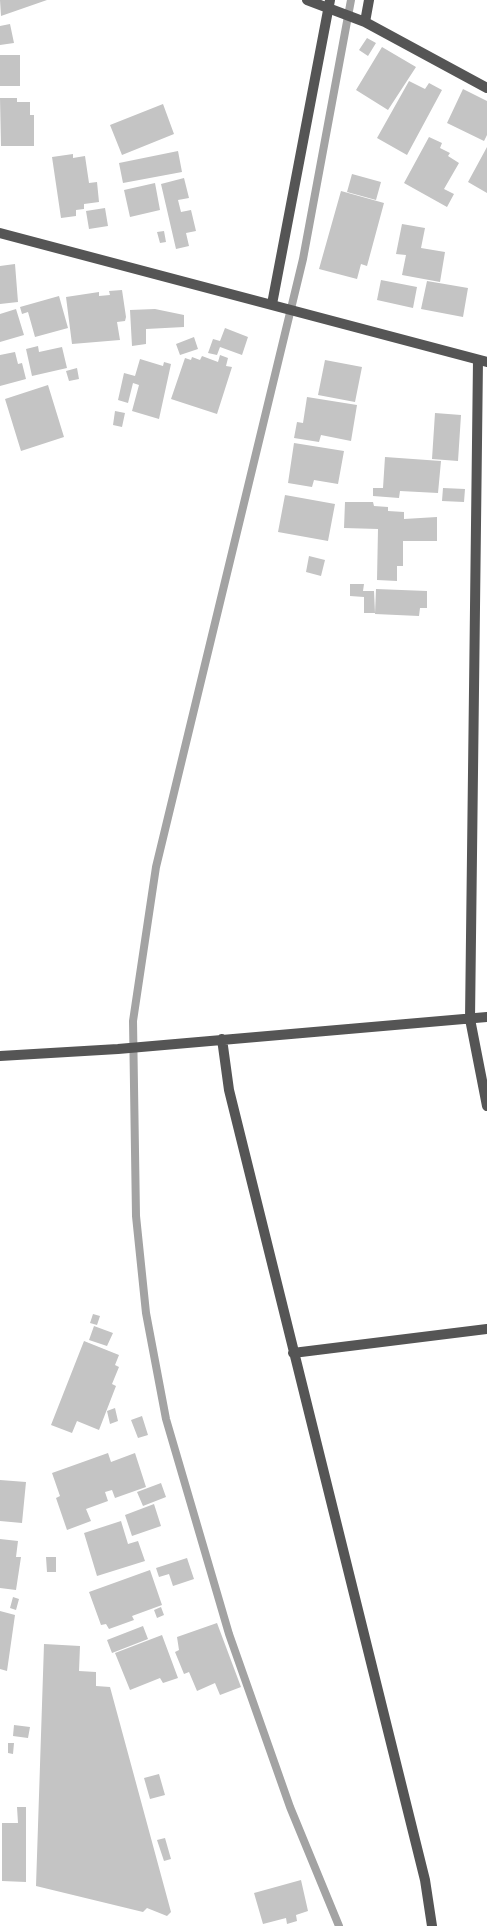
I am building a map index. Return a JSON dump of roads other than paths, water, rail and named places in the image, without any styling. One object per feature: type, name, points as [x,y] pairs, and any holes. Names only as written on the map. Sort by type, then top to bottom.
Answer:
[{"type":"street","points":[[307,0],[329,4],[487,88]]},
{"type":"street","points":[[365,22],[369,0]]},
{"type":"street","points":[[272,304],[329,4]]},
{"type":"street","points":[[0,233],[482,361],[470,1019],[487,1106]]},
{"type":"street","points":[[0,1056],[118,1049],[487,1017]]},
{"type":"street","points":[[222,1039],[229,1090],[424,1880],[432,1926]]},
{"type":"street","points":[[293,1353],[487,1329]]},
{"type":"waterway","points":[[339,1926],[290,1807],[229,1634],[166,1419],[146,1313],[136,1216],[133,1021],[156,867],[303,259],[351,0]]}]
